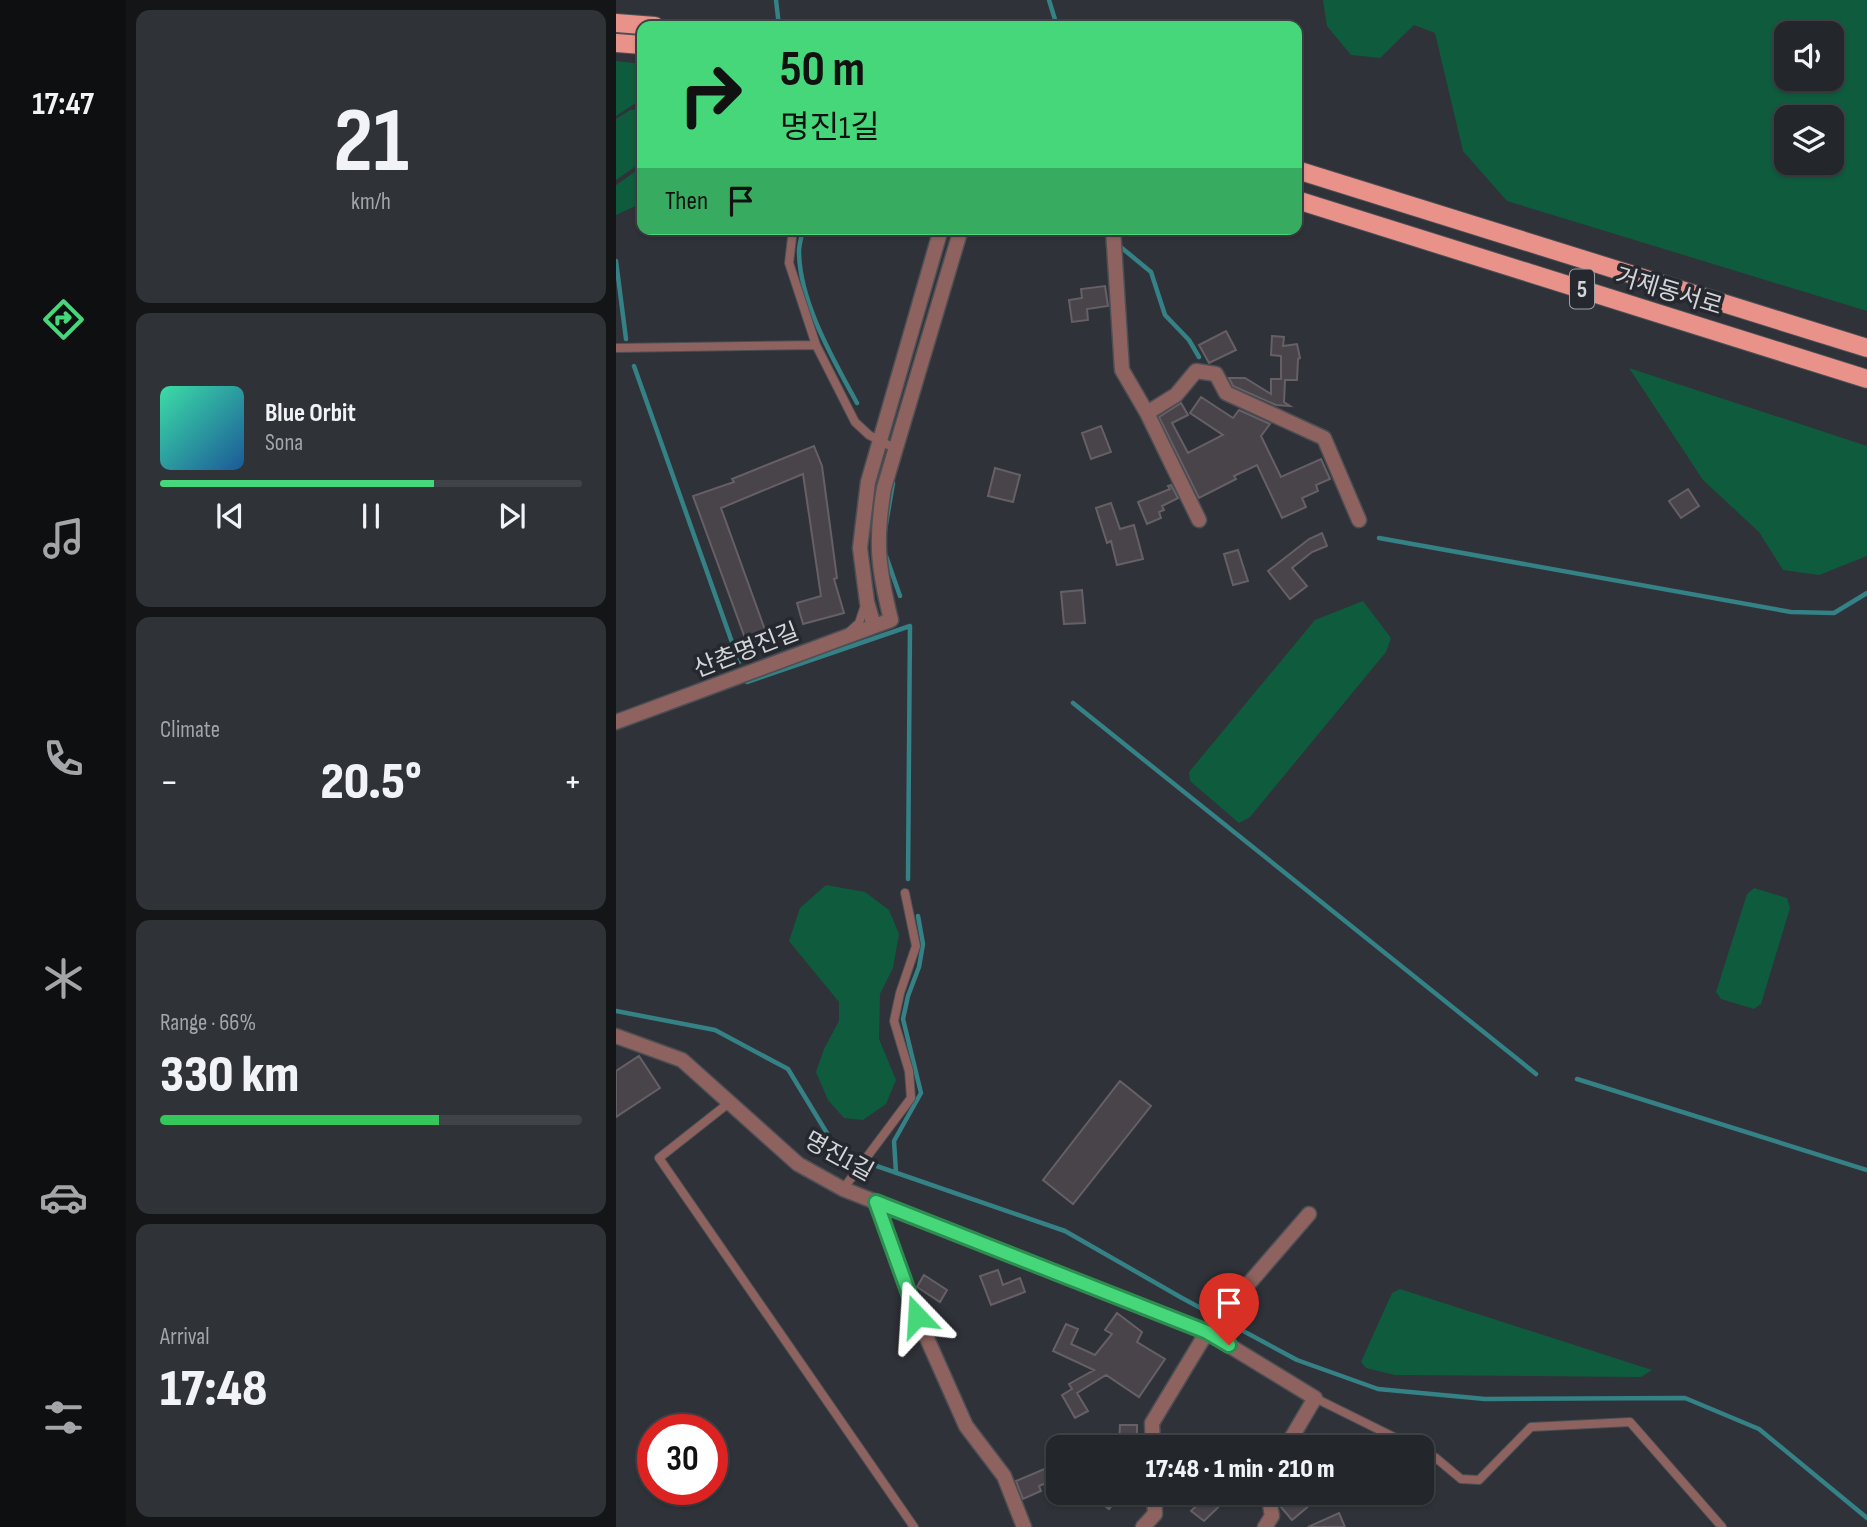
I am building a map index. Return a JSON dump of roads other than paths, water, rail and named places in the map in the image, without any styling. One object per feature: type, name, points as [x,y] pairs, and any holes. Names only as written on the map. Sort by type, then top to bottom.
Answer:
[{"type":"main road","points":[[616,23],[637,25]]},
{"type":"main road","points":[[616,43],[637,45]]},
{"type":"main road","name":"거제동서로","points":[[1302,172],[1867,348]]},
{"type":"main road","name":"거제동서로","points":[[1302,202],[1867,379]]},
{"type":"street","points":[[874,626],[867,600],[860,548],[868,482],[939,235]]},
{"type":"street","points":[[896,449],[959,235]]},
{"type":"street","points":[[1113,235],[1122,370],[1147,413],[1199,520]]},
{"type":"street","points":[[1147,413],[1176,395],[1196,371],[1216,374],[1226,393],[1324,438],[1359,520]]},
{"type":"street","name":"산촌명진길","points":[[616,722],[891,620],[880,577],[878,555],[880,512],[896,449]]},
{"type":"street","name":"명진1길","points":[[616,1036],[682,1059],[798,1164],[843,1189],[1207,1332],[1315,1398]]},
{"type":"street","points":[[876,1202],[917,1316],[966,1426],[1004,1476],[1024,1527]]},
{"type":"street","points":[[1152,1435],[1152,1423],[1207,1332],[1309,1214]]},
{"type":"street","points":[[1293,1435],[1315,1398]]},
{"type":"street","points":[[1143,1527],[1155,1514],[1155,1505]]},
{"type":"street","points":[[1265,1527],[1272,1516],[1270,1505]]},
{"type":"lane","points":[[792,235],[789,263],[816,345],[855,422],[880,442],[896,449]]},
{"type":"lane","points":[[616,348],[816,345]]},
{"type":"lane","points":[[841,638],[859,623],[867,600]]},
{"type":"lane","points":[[843,1189],[911,1098],[909,1071],[894,1021],[900,993],[916,946],[905,892]]},
{"type":"lane","points":[[730,1102],[659,1158],[914,1527]]},
{"type":"lane","points":[[1315,1398],[1390,1435]]},
{"type":"lane","points":[[1434,1457],[1461,1479],[1479,1480],[1531,1427],[1630,1422],[1722,1527]]},
{"type":"waterway","points":[[776,0],[778,21]]},
{"type":"waterway","points":[[1049,0],[1055,21]]},
{"type":"waterway","points":[[802,235],[799,251],[801,270],[811,309],[857,403]]},
{"type":"waterway","points":[[1107,235],[1111,239]]},
{"type":"waterway","points":[[1117,244],[1151,272],[1165,315],[1189,340],[1199,357]]},
{"type":"waterway","points":[[616,261],[626,339]]},
{"type":"waterway","points":[[634,366],[739,662]]},
{"type":"waterway","points":[[885,530],[893,483]]},
{"type":"waterway","points":[[1379,538],[1791,612],[1834,613],[1867,593]]},
{"type":"waterway","points":[[886,556],[900,596]]},
{"type":"waterway","points":[[747,682],[910,626],[908,879]]},
{"type":"waterway","points":[[1073,703],[1536,1074]]},
{"type":"waterway","points":[[896,1173],[894,1141],[921,1093],[903,1019],[923,944],[918,916]]},
{"type":"waterway","points":[[616,1011],[715,1030],[788,1069],[839,1153],[1065,1231],[1297,1360],[1378,1389],[1485,1399],[1685,1398],[1759,1429],[1867,1518]]},
{"type":"waterway","points":[[1577,1079],[1867,1170]]}]
